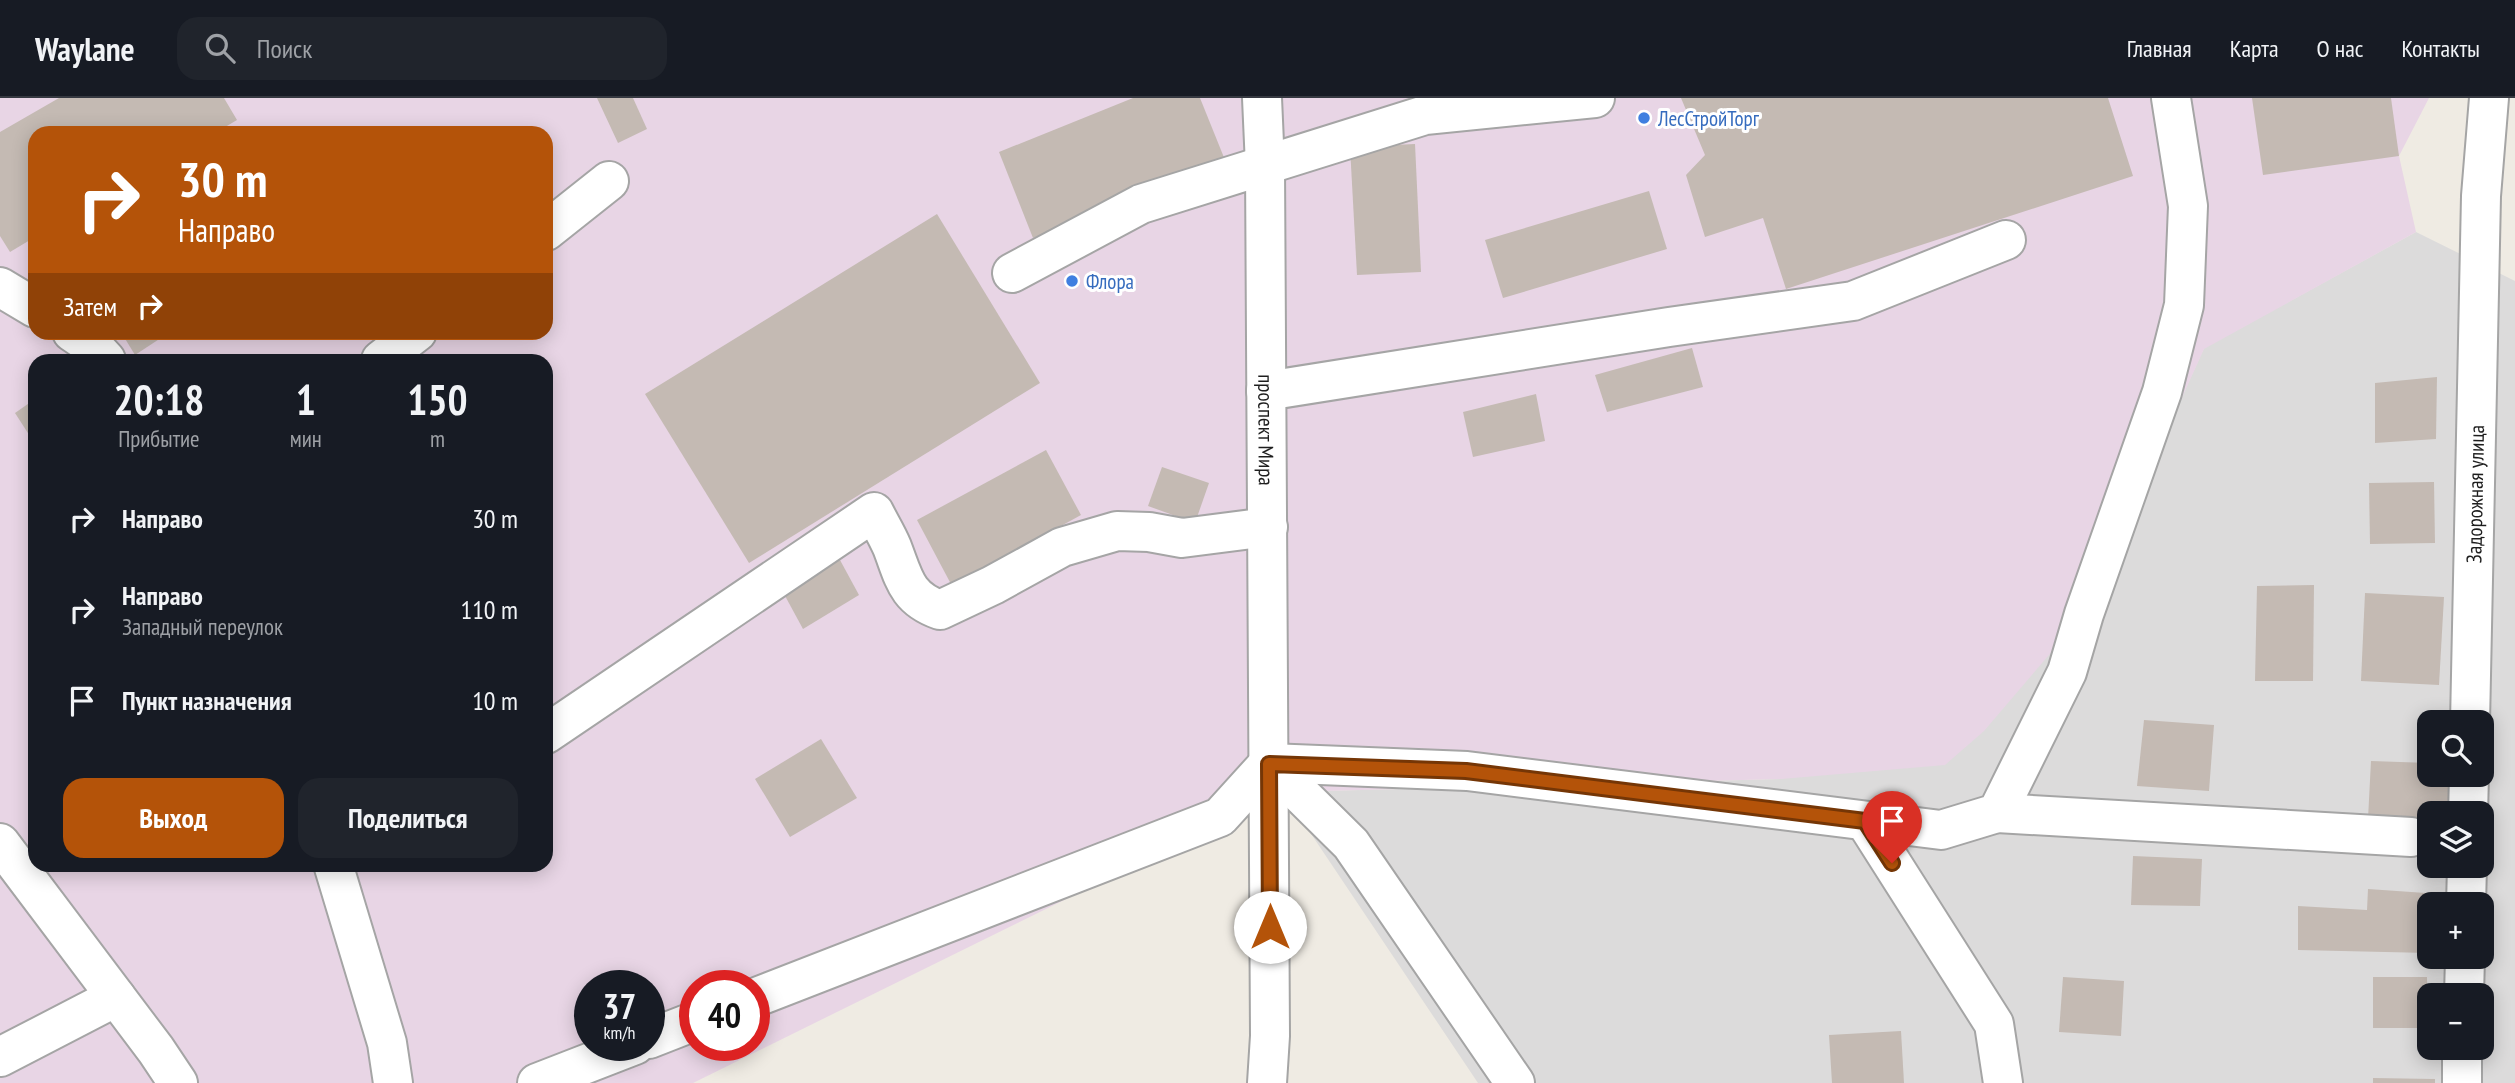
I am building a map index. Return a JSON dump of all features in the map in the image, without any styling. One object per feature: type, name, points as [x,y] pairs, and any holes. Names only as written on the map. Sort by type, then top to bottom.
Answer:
[{"type":"street","name":"проспект Мира","points":[[1262,98],[1268,527],[1270,1036],[1267,1083]]},
{"type":"street","points":[[1012,273],[1141,204],[1425,115],[1595,98]]},
{"type":"street","points":[[1997,813],[2067,672],[2084,614],[2162,392],[2184,305],[2188,206],[2171,98]]},
{"type":"street","name":"Задорожная улица","points":[[2470,710],[2481,197],[2489,98]]},
{"type":"street","points":[[2481,197],[2515,167]]},
{"type":"street","points":[[553,225],[609,180]]},
{"type":"street","points":[[1266,391],[1669,327],[1853,301],[2006,240]]},
{"type":"street","points":[[0,287],[28,304]]},
{"type":"street","points":[[84,340],[100,354]]},
{"type":"street","points":[[389,354],[407,340]]},
{"type":"street","points":[[553,729],[874,512],[891,544],[905,583],[923,604],[940,610],[993,585],[1062,547],[1116,531],[1149,532],[1182,538],[1268,527]]},
{"type":"street","points":[[770,992],[1220,817],[1269,764],[1466,771],[1941,830],[1997,813],[2411,837]]},
{"type":"street","points":[[1269,764],[1351,844],[1516,1083]]},
{"type":"street","points":[[1865,821],[1994,1024],[2003,1083]]},
{"type":"street","points":[[0,843],[178,1083]]},
{"type":"street","points":[[335,872],[387,1042],[393,1083]]},
{"type":"street","points":[[0,1057],[116,997]]},
{"type":"street","points":[[2462,1060],[2462,1083]]},
{"type":"street","points":[[537,1083],[594,1061]]},
{"type":"shaded area","points":[[0,98],[2429,98],[2399,156],[2416,232],[2204,349],[2084,614],[1984,731],[1945,765],[1781,779],[1283,792],[770,1045],[770,970],[679,970],[679,1061],[738,1061],[693,1083],[0,1083]]},
{"type":"shaded area","points":[[2416,232],[2515,281],[2515,1083],[1478,1083],[1283,792],[1781,779],[2084,614],[2204,348]]},
{"type":"building","points":[[59,98],[224,98],[237,120],[227,126],[28,126],[28,241],[10,252],[0,236],[0,132]]},
{"type":"building","points":[[597,98],[633,98],[647,129],[618,143]]},
{"type":"building","points":[[1133,98],[1200,98],[1225,160],[1033,238],[999,152]]},
{"type":"building","points":[[1681,98],[2108,98],[2133,176],[1786,289],[1763,218],[1705,237],[1686,175],[1705,155]]},
{"type":"building","points":[[2252,98],[2391,98],[2399,156],[2263,175]]},
{"type":"building","points":[[1415,144],[1421,272],[1357,275],[1350,147]]},
{"type":"building","points":[[1649,191],[1667,249],[1503,298],[1485,240]]},
{"type":"building","points":[[937,214],[1040,383],[749,563],[645,394]]},
{"type":"building","points":[[126,340],[158,340],[137,354]]},
{"type":"building","points":[[1692,348],[1703,387],[1607,412],[1595,375]]},
{"type":"building","points":[[2437,377],[2436,439],[2375,443],[2375,383]]},
{"type":"building","points":[[1536,394],[1545,441],[1473,457],[1463,412]]},
{"type":"building","points":[[28,404],[28,433],[15,413]]},
{"type":"building","points":[[1046,450],[1081,515],[952,586],[917,520]]},
{"type":"building","points":[[1162,467],[1209,483],[1195,523],[1148,506]]},
{"type":"building","points":[[2434,482],[2435,543],[2370,544],[2369,483]]},
{"type":"building","points":[[840,560],[859,595],[803,629],[784,594]]},
{"type":"building","points":[[2314,585],[2313,681],[2255,681],[2257,586]]},
{"type":"building","points":[[2365,593],[2444,597],[2439,685],[2361,681]]},
{"type":"building","points":[[2144,720],[2214,725],[2209,791],[2137,786]]},
{"type":"building","points":[[821,739],[857,798],[790,837],[755,779]]},
{"type":"building","points":[[2371,761],[2417,763],[2417,787],[2450,787],[2450,801],[2417,801],[2417,821],[2368,819]]},
{"type":"building","points":[[2133,856],[2202,859],[2200,906],[2131,905]]},
{"type":"building","points":[[2368,889],[2417,892],[2417,953],[2298,950],[2298,906],[2367,910]]},
{"type":"building","points":[[2063,977],[2124,981],[2121,1036],[2059,1032]]},
{"type":"building","points":[[2373,977],[2427,977],[2427,983],[2417,983],[2417,1028],[2373,1028]]},
{"type":"building","points":[[1901,1031],[1904,1083],[1832,1083],[1829,1035]]},
{"type":"building","points":[[2373,1078],[2435,1079],[2435,1083],[2373,1083]]},
{"type":"place","name":"ЛесСтройТорг","points":[[1644,118]]},
{"type":"place","name":"Флора","points":[[1072,281]]},
{"type":"route","points":[[1270,927],[1269,764],[1466,771],[1865,821],[1892,863]]}]
